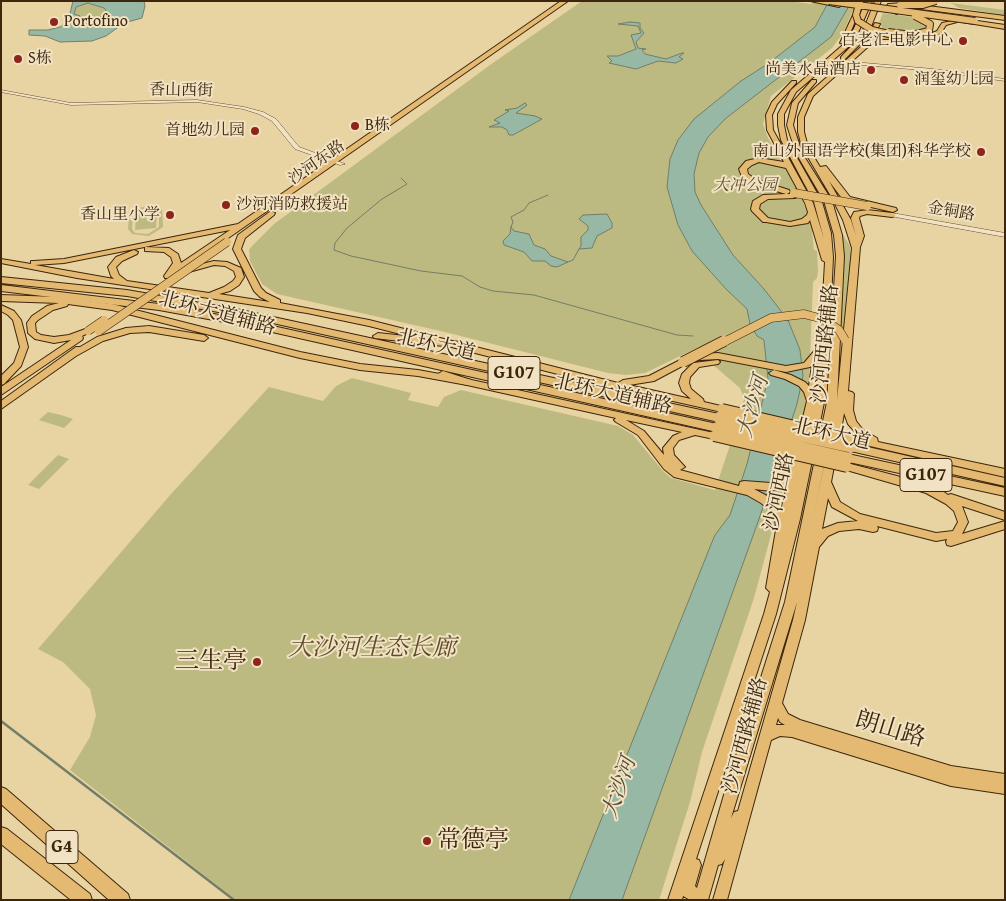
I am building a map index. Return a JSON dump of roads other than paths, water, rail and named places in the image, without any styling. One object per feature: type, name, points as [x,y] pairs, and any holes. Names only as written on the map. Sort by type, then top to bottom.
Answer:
[{"type":"highway","name":"北环大道","points":[[1,280],[127,293],[218,308],[308,327],[849,453],[1005,492]]},
{"type":"highway","name":"北环大道","points":[[1,289],[41,292],[160,307],[242,322],[718,423]]},
{"type":"highway","points":[[308,327],[461,345]]},
{"type":"highway","points":[[331,342],[467,382]]},
{"type":"highway","name":"北环大道","points":[[849,453],[1005,482]]},
{"type":"highway","name":"G4","points":[[1,794],[122,900]]},
{"type":"highway","name":"G4","points":[[5,839],[84,900]]},
{"type":"main road","name":"沙河东路","points":[[1,398],[180,275],[259,214],[565,1]]},
{"type":"main road","name":"沙河东路","points":[[1,392],[168,276],[271,213],[574,1]]},
{"type":"main road","points":[[829,1],[886,5],[918,5],[936,1]]},
{"type":"main road","points":[[792,157],[770,130],[769,114],[774,103],[798,79],[814,69],[844,42],[860,1]]},
{"type":"main road","points":[[868,1],[976,18],[1005,19]]},
{"type":"main road","name":"沙河西路","points":[[675,900],[770,614],[792,532],[820,399],[825,364],[828,241],[824,217],[814,194],[782,136],[782,114],[790,95],[814,69],[845,48],[856,35],[868,1]]},
{"type":"main road","name":"沙河西路","points":[[702,895],[734,781],[785,621],[801,557],[833,394],[840,256],[838,235],[832,212],[796,147],[790,129],[791,110],[799,95],[812,82],[854,49],[868,30],[878,1]]},
{"type":"main road","points":[[816,2],[849,6],[857,12],[858,21],[866,27],[895,36],[923,36],[933,32],[944,22],[967,22]]},
{"type":"main road","points":[[944,2],[944,5],[962,12]]},
{"type":"main road","points":[[1005,19],[895,4],[890,5],[888,8],[894,12],[1005,26]]},
{"type":"main road","points":[[876,25],[888,32],[917,35],[927,32],[931,26],[918,17],[886,5]]},
{"type":"main road","name":"沙河西路辅路","points":[[720,900],[801,614],[842,401],[856,248],[844,213],[807,150],[801,128],[803,108],[810,95],[866,45],[886,5]]},
{"type":"main road","points":[[856,35],[857,12]]},
{"type":"main road","points":[[976,18],[1005,26]]},
{"type":"main road","points":[[866,45],[881,38],[929,37],[939,32],[944,24],[955,21]]},
{"type":"main road","points":[[866,45],[868,30]]},
{"type":"main road","points":[[799,95],[829,78]]},
{"type":"main road","name":"沙河西路辅路","points":[[770,130],[812,210],[828,268]]},
{"type":"main road","points":[[807,150],[811,172]]},
{"type":"main road","points":[[789,166],[773,161],[759,160],[749,163],[743,170],[747,177],[757,183],[794,195],[892,212]]},
{"type":"main road","points":[[814,162],[829,174],[847,198],[892,212]]},
{"type":"main road","points":[[794,195],[766,197],[756,203],[755,209],[766,220],[790,224],[806,221],[811,216],[812,210]]},
{"type":"main road","points":[[832,212],[856,248]]},
{"type":"main road","points":[[856,248],[860,236],[855,220],[857,214],[892,212]]},
{"type":"main road","points":[[271,213],[241,237],[237,249],[253,284],[262,295],[280,303],[307,310]]},
{"type":"main road","points":[[11,262],[56,262],[220,231],[240,224],[259,214]]},
{"type":"main road","points":[[132,285],[118,279],[112,268],[119,259],[132,252],[146,249],[171,252],[177,259],[177,263],[168,276]]},
{"type":"main road","name":"北环大道辅路","points":[[1,260],[132,285],[307,310],[461,345],[601,382],[718,423]]},
{"type":"main road","points":[[180,275],[208,264],[234,267],[238,270],[240,278],[232,287],[217,293],[190,294]]},
{"type":"main road","name":"北环大道辅路","points":[[1,298],[39,299],[139,313],[245,342],[360,367],[418,373],[589,408],[718,423],[849,453],[893,479],[1005,516]]},
{"type":"main road","name":"沙河西路辅路","points":[[770,614],[774,570],[792,478],[811,397],[821,322],[826,302]]},
{"type":"main road","points":[[85,304],[60,305],[38,315],[32,320],[30,328],[32,333],[41,338],[59,340],[88,331]]},
{"type":"main road","points":[[1,308],[11,313],[17,320],[24,350],[15,369],[1,382]]},
{"type":"main road","points":[[601,382],[621,384],[644,381],[771,318],[789,314],[809,315],[827,322],[847,336],[848,416],[854,427],[866,436],[896,448]]},
{"type":"main road","points":[[1,406],[76,353],[100,339],[129,330],[149,329],[202,338],[245,342]]},
{"type":"main road","points":[[1,386],[88,331]]},
{"type":"main road","points":[[76,353],[99,331]]},
{"type":"main road","points":[[683,362],[698,357],[718,356],[786,369],[803,367],[811,362],[818,352]]},
{"type":"main road","points":[[792,478],[771,487],[755,487],[691,475],[672,461],[668,452],[670,444],[676,438],[718,423],[684,387],[685,376],[696,365],[723,362],[781,374],[799,382],[811,397]]},
{"type":"main road","points":[[589,408],[636,428],[668,467],[756,495],[772,506],[780,518],[781,533]]},
{"type":"main road","name":"北环大道辅路","points":[[849,453],[896,448],[1005,473]]},
{"type":"main road","points":[[826,480],[830,494],[840,506],[854,516],[867,523],[930,539],[950,542],[1005,525]]},
{"type":"main road","points":[[930,491],[956,506],[961,512],[963,522],[960,532],[953,536],[930,539]]},
{"type":"main road","points":[[814,547],[820,536],[833,528],[867,523]]},
{"type":"main road","points":[[780,686],[785,621]]},
{"type":"main road","name":"朗山路","points":[[775,702],[784,718],[796,725],[951,772],[1005,780]]},
{"type":"main road","name":"朗山路","points":[[766,738],[778,730],[792,731],[951,780],[1005,788]]},
{"type":"main road","points":[[708,875],[750,795]]},
{"type":"main road","points":[[702,895],[695,896],[690,893],[688,888],[703,837],[706,808]]},
{"type":"street","points":[[853,58],[855,61],[864,64]]},
{"type":"street","points":[[844,65],[864,64],[926,70],[1005,81]]},
{"type":"street","name":"香山西街","points":[[1,91],[67,104],[197,101],[244,108],[261,112],[274,120],[297,148],[342,164]]},
{"type":"street","name":"金铜路","points":[[892,212],[1005,234]]},
{"type":"water","points":[[73,1],[144,1],[145,6],[142,18],[124,23],[106,36],[92,41],[60,42],[45,36],[29,35],[29,30],[48,30],[60,27],[68,22]],"holes":[[[88,3],[104,8],[107,12],[96,20],[87,23],[78,21],[80,16],[74,14],[76,7]]]},
{"type":"water","name":"大沙河","points":[[829,1],[852,1],[831,37],[725,119],[708,137],[699,153],[694,174],[695,192],[701,205],[733,255],[764,289],[788,320],[800,350],[803,376],[797,404],[759,519],[622,900],[569,900],[715,535],[730,515],[747,464],[768,379],[764,340],[757,336],[750,324],[747,309],[692,251],[678,225],[667,187],[670,159],[678,140],[694,119],[741,81],[769,63],[815,27]]},
{"type":"water","points":[[640,23],[640,28],[644,33],[636,42],[638,48],[646,49],[642,50],[645,54],[666,59],[684,53],[679,57],[683,59],[676,63],[658,61],[636,69],[609,63],[612,61],[607,56],[618,56],[636,49],[631,35],[641,33],[638,26],[618,24]]},
{"type":"water","points":[[525,103],[527,105],[516,113],[542,119],[513,135],[509,135],[507,130],[502,127],[489,127],[500,123],[494,120],[509,111],[505,110],[517,108]]},
{"type":"water","points":[[607,214],[612,223],[612,228],[597,236],[592,248],[579,249],[581,237],[588,230],[588,226],[579,219],[583,215]]},
{"type":"water","points":[[511,227],[514,231],[529,234],[534,245],[545,249],[551,256],[568,262],[557,267],[551,266],[545,261],[532,261],[524,252],[504,245],[503,241],[510,234]]},
{"type":"waterway","points":[[401,178],[407,184],[382,199],[347,228],[335,243],[334,250],[351,256],[421,271],[462,276],[480,287],[493,291],[534,295],[677,335],[693,336]]},
{"type":"waterway","points":[[511,227],[513,222],[511,217],[524,210],[529,203],[548,195]]},
{"type":"waterway","points":[[568,262],[573,260],[579,249]]},
{"type":"waterway","points":[[1,721],[234,900]]},
{"type":"place","name":"Portofino","points":[[54,22]]},
{"type":"place","name":"百老汇电影中心","points":[[963,41]]},
{"type":"place","name":"S栋","points":[[18,59]]},
{"type":"place","name":"尚美水晶酒店","points":[[871,70]]},
{"type":"place","name":"润玺幼儿园","points":[[904,80]]},
{"type":"place","name":"B栋","points":[[355,126]]},
{"type":"place","name":"首地幼儿园","points":[[255,131]]},
{"type":"place","name":"南山外国语学校(集团)科华学校","points":[[981,152]]},
{"type":"place","name":"沙河消防救援站","points":[[226,205]]},
{"type":"place","name":"香山里小学","points":[[170,215]]},
{"type":"place","name":"三生亭","points":[[257,662]]},
{"type":"place","name":"常德亭","points":[[427,841]]},
{"type":"park label","name":"大冲公园","points":[[745,186]]},
{"type":"park label","name":"大沙河生态长廊","points":[[372,649]]}]
